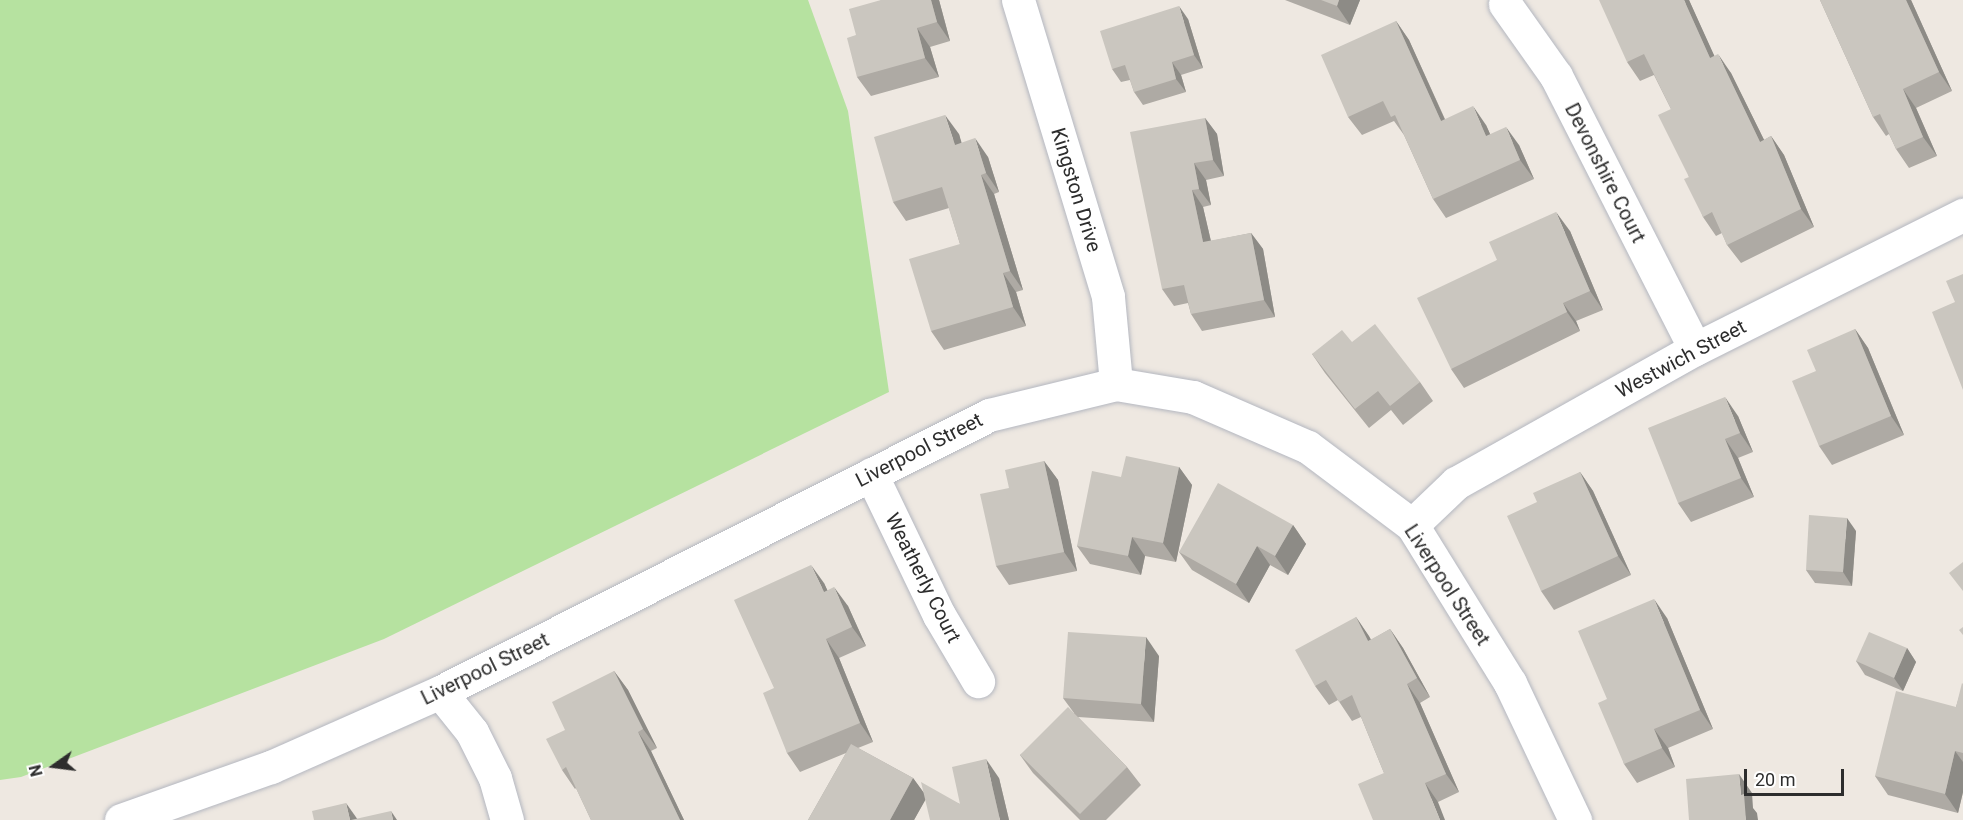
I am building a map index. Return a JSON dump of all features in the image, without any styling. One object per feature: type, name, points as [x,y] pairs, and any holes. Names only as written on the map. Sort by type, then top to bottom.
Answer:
[{"type":"street","name":"Kingston Drive","points":[[1018,0],[1108,297],[1116,384]]},
{"type":"street","name":"Devonshire Court","points":[[1505,4],[1556,76],[1695,349]]},
{"type":"street","name":"Westwich Street","points":[[1412,525],[1456,483],[1695,349],[1963,215]]},
{"type":"street","name":"Liverpool Street","points":[[121,820],[271,767],[440,692],[989,415],[1116,384],[1193,397],[1308,447],[1412,525],[1510,683],[1575,820]]},
{"type":"street","name":"Weatherly Court","points":[[871,474],[939,615],[978,681]]},
{"type":"street","points":[[440,692],[472,732],[495,778],[507,820]]},
{"type":"green space","points":[[0,0],[808,0],[848,111],[889,392],[384,639],[21,777],[0,780]]},
{"type":"building","points":[[881,0],[931,0],[937,22],[917,28],[925,58],[857,77],[847,38],[856,35],[849,9]]},
{"type":"building","points":[[1321,0],[1339,0],[1337,6]]},
{"type":"building","points":[[1599,0],[1684,0],[1710,58],[1718,54],[1760,142],[1771,136],[1801,209],[1727,245],[1712,212],[1703,217],[1684,179],[1689,177],[1658,115],[1671,109],[1644,54],[1627,62]]},
{"type":"building","points":[[1820,0],[1906,0],[1939,72],[1903,89],[1923,137],[1896,149],[1880,114],[1873,117]]},
{"type":"building","points":[[1179,6],[1194,55],[1172,62],[1176,79],[1134,92],[1125,65],[1112,69],[1100,31]]},
{"type":"building","points":[[1396,21],[1441,121],[1473,106],[1486,136],[1506,127],[1520,160],[1433,199],[1395,115],[1391,117],[1383,101],[1348,117],[1321,55]]},
{"type":"building","points":[[945,115],[955,145],[975,138],[986,173],[981,175],[1010,271],[1003,273],[1013,307],[931,331],[909,259],[960,244],[942,187],[893,202],[874,137]]},
{"type":"building","points":[[1205,118],[1213,160],[1194,163],[1199,189],[1192,190],[1203,242],[1251,233],[1264,300],[1191,314],[1184,285],[1162,289],[1130,132]]},
{"type":"building","points":[[1556,212],[1590,291],[1563,303],[1567,312],[1451,369],[1417,298],[1497,260],[1489,242]]},
{"type":"building","points":[[1963,274],[1963,390],[1932,312],[1955,302],[1946,281]]},
{"type":"building","points":[[1375,324],[1420,382],[1390,406],[1378,391],[1355,409],[1312,354],[1342,330],[1352,342]]},
{"type":"building","points":[[1855,329],[1891,416],[1819,446],[1792,381],[1816,371],[1807,350]]},
{"type":"building","points":[[1725,397],[1740,433],[1725,439],[1741,478],[1678,503],[1648,428]]},
{"type":"building","points":[[1126,456],[1179,467],[1163,543],[1132,537],[1128,556],[1077,546],[1092,471],[1121,477]]},
{"type":"building","points":[[1044,461],[1064,552],[996,566],[980,494],[1009,488],[1005,470]]},
{"type":"building","points":[[1580,472],[1618,556],[1541,591],[1507,516],[1537,502],[1533,493]]},
{"type":"building","points":[[1218,483],[1293,525],[1275,556],[1257,546],[1236,584],[1179,552]]},
{"type":"building","points":[[1809,515],[1847,518],[1843,572],[1806,570]]},
{"type":"building","points":[[1963,562],[1963,591],[1949,573]]},
{"type":"building","points":[[811,565],[824,592],[834,587],[852,627],[826,639],[860,723],[787,753],[763,693],[774,688],[734,600]]},
{"type":"building","points":[[1654,599],[1700,710],[1654,729],[1662,748],[1624,764],[1598,703],[1607,699],[1578,631]]},
{"type":"building","points":[[1356,617],[1368,641],[1390,629],[1417,678],[1407,684],[1446,774],[1425,783],[1440,820],[1373,820],[1358,784],[1384,773],[1352,695],[1339,702],[1326,680],[1315,686],[1295,650]]},
{"type":"building","points":[[1068,632],[1146,637],[1141,704],[1063,698]]},
{"type":"building","points":[[1869,632],[1907,648],[1894,678],[1856,661]]},
{"type":"building","points":[[614,671],[643,729],[638,732],[680,820],[591,820],[566,767],[562,770],[546,739],[565,730],[552,702]]},
{"type":"building","points":[[1962,683],[1963,753],[1955,751],[1945,794],[1875,776],[1896,691],[1956,707]]},
{"type":"building","points":[[1068,707],[1127,767],[1080,814],[1020,755]]},
{"type":"building","points":[[851,744],[913,778],[890,820],[808,820]]},
{"type":"building","points":[[986,759],[1000,820],[930,820],[921,782],[960,804],[952,767]]},
{"type":"building","points":[[1739,774],[1741,795],[1744,794],[1746,820],[1689,820],[1686,779]]},
{"type":"building","points":[[346,803],[350,820],[314,820],[312,811]]},
{"type":"building","points":[[391,811],[393,820],[351,820]]}]
